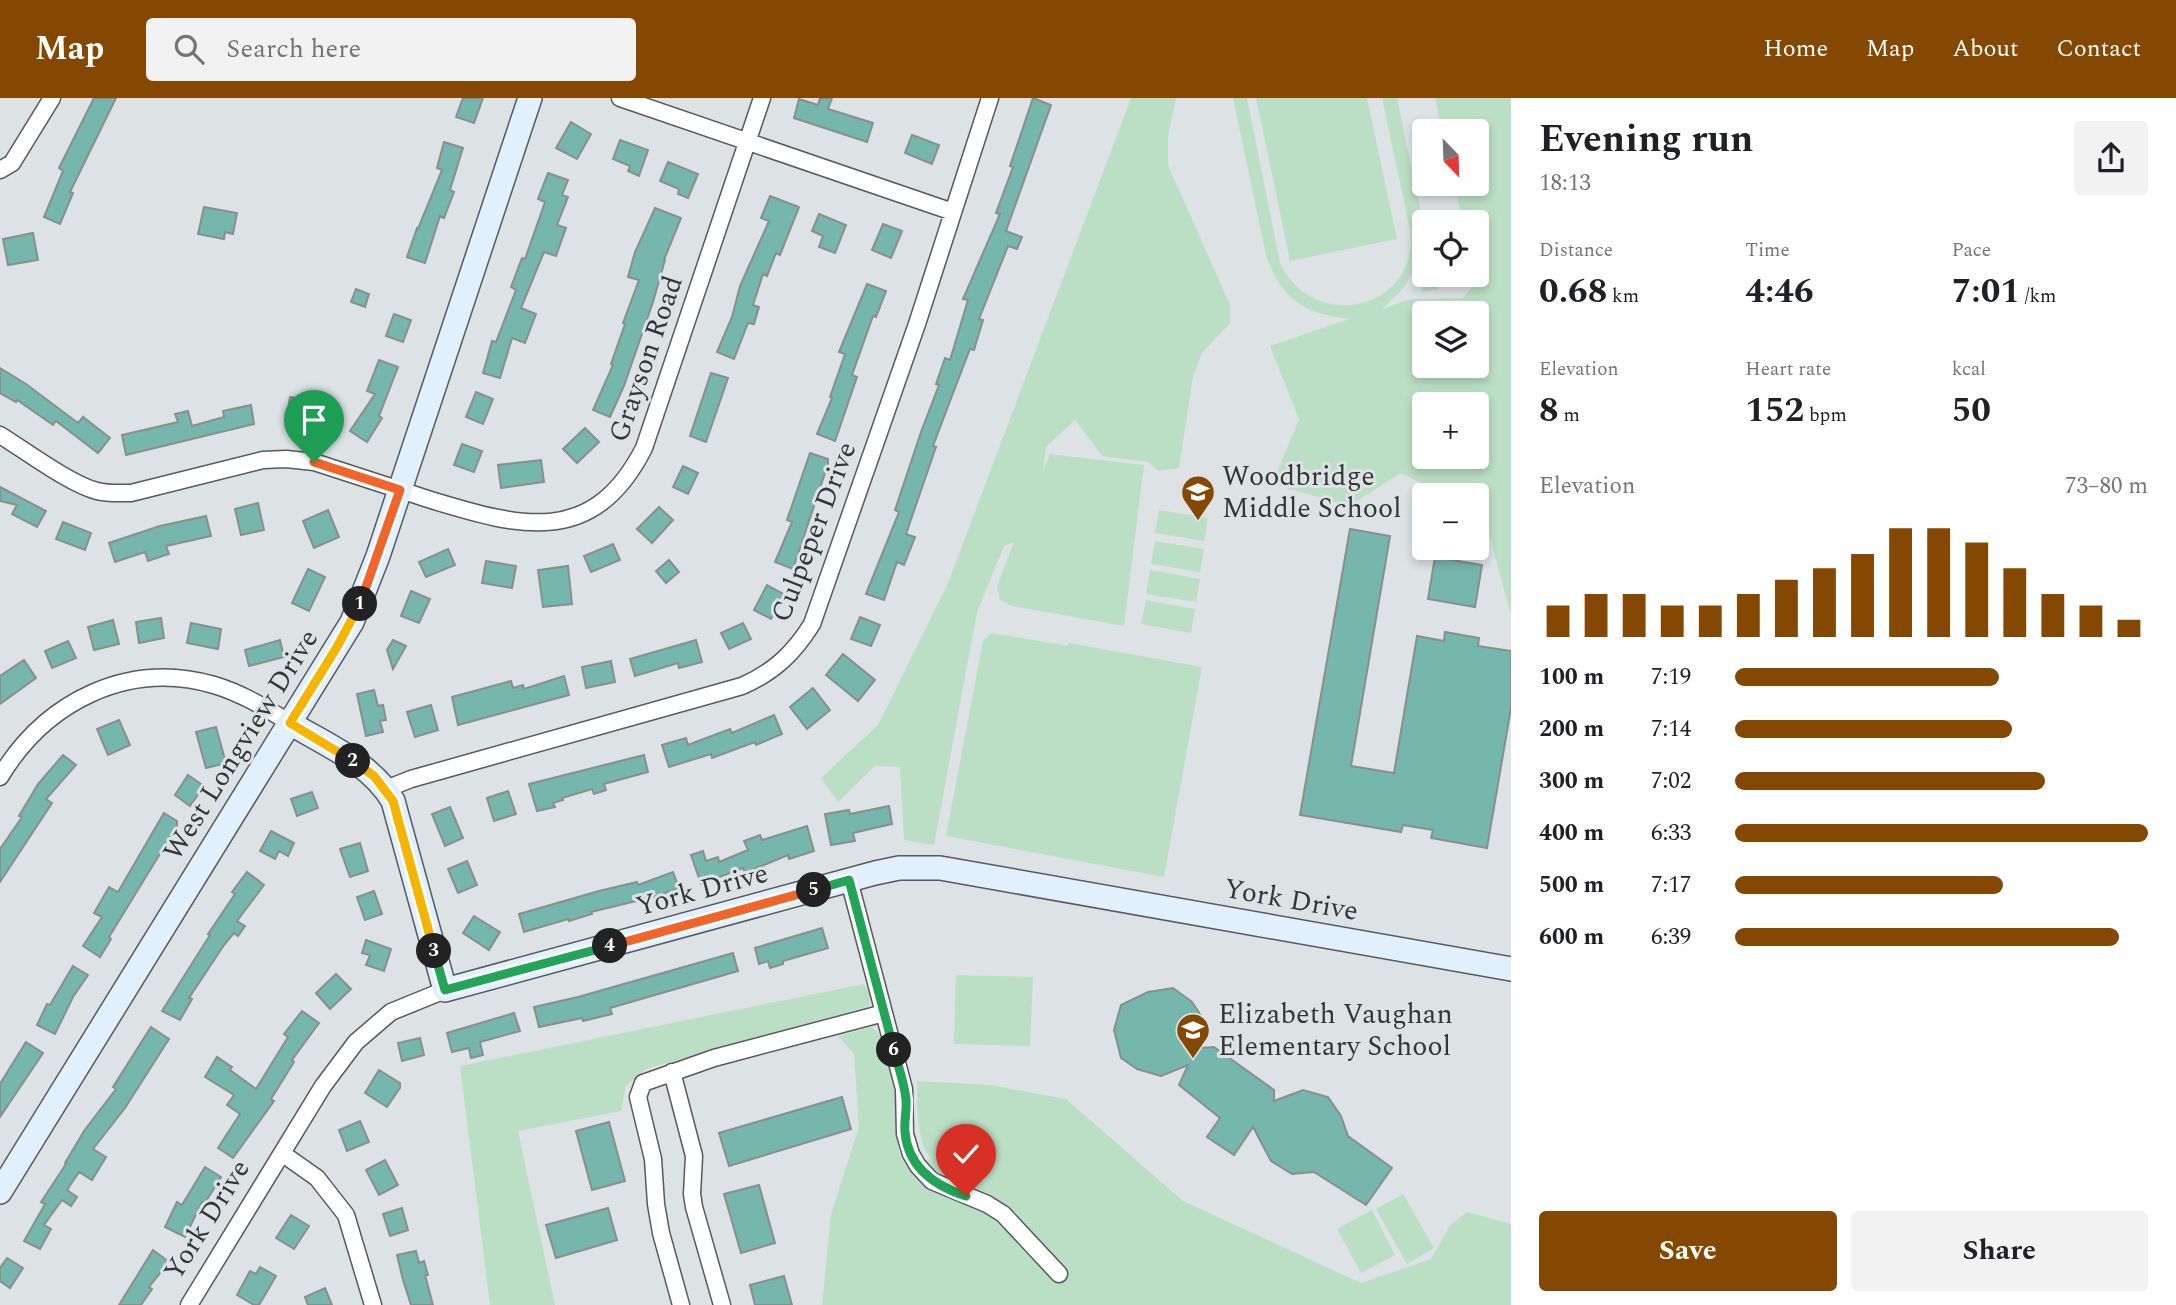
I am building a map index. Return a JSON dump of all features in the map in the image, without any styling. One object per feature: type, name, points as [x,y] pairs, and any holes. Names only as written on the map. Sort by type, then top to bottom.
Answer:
[{"type":"street","points":[[0,170],[12,163],[52,98]]},
{"type":"street","name":"West Longview Drive","points":[[0,1192],[352,622],[374,568],[530,98]]},
{"type":"street","points":[[620,98],[953,212]]},
{"type":"street","name":"Grayson Road","points":[[0,435],[83,486],[114,494],[131,493],[240,465],[286,459],[314,462],[503,521],[546,523],[562,520],[595,506],[623,483],[644,448],[762,98]]},
{"type":"street","name":"Culpeper Drive","points":[[386,789],[411,779],[742,686],[760,678],[789,656],[812,624],[917,324],[990,98]]},
{"type":"street","points":[[0,777],[16,752],[36,729],[57,712],[93,692],[138,680],[170,678],[210,684],[246,698],[364,768],[386,789],[393,801],[445,990]]},
{"type":"street","name":"York Drive","points":[[189,1305],[324,1086],[362,1035],[391,1012],[445,990],[849,880],[899,868],[940,868],[1511,969]]},
{"type":"street","points":[[849,880],[905,1095],[906,1141],[918,1166],[939,1185],[1003,1214],[1059,1274]]},
{"type":"street","points":[[681,1305],[661,1233],[653,1159],[638,1097],[639,1089],[647,1080],[714,1058],[884,1013]]},
{"type":"street","points":[[672,1072],[694,1156],[694,1207],[722,1305]]},
{"type":"street","points":[[283,1154],[317,1178],[346,1215],[373,1305]]},
{"type":"green space","points":[[1131,98],[1176,98],[1168,136],[1168,165],[1230,305],[1230,323],[1202,353],[1193,377],[1179,468],[1158,471],[1148,462],[1102,456],[1075,420],[1046,447],[1043,472],[1050,454],[1144,465],[1124,626],[1012,606],[1000,600],[997,586],[1014,542],[1004,546],[977,612],[934,845],[904,840],[900,767],[875,766],[838,802],[821,778],[878,725],[948,583]]},
{"type":"green space","points":[[1233,98],[1247,98],[1280,263],[1296,285],[1316,299],[1339,305],[1361,303],[1382,294],[1399,279],[1409,257],[1410,230],[1382,98],[1397,98],[1412,170],[1412,196],[1418,196],[1420,210],[1412,210],[1412,273],[1403,289],[1382,309],[1411,299],[1462,298],[1473,287],[1489,287],[1489,210],[1460,210],[1457,196],[1489,196],[1489,119],[1439,119],[1435,98],[1511,98],[1511,615],[1489,534],[1489,483],[1421,483],[1401,473],[1349,506],[1272,484],[1299,419],[1270,346],[1349,319],[1319,313],[1296,302],[1279,283],[1266,255]]},
{"type":"green space","points":[[1256,98],[1367,98],[1397,239],[1290,261]]},
{"type":"green space","points":[[1422,287],[1438,287],[1438,289],[1423,292]]},
{"type":"green space","points":[[1159,510],[1208,518],[1204,541],[1155,533]]},
{"type":"green space","points":[[1155,541],[1204,549],[1200,572],[1151,564]]},
{"type":"green space","points":[[1150,570],[1200,579],[1196,602],[1146,594]]},
{"type":"green space","points":[[1146,600],[1195,609],[1191,633],[1141,624]]},
{"type":"green space","points":[[992,633],[1068,646],[1069,643],[1202,667],[1164,877],[946,836],[983,641]]},
{"type":"green space","points":[[956,975],[1033,977],[1030,1046],[954,1044]]},
{"type":"green space","points":[[864,984],[871,995],[869,1006],[646,1069],[626,1086],[621,1111],[518,1131],[555,1305],[490,1305],[460,1066]]},
{"type":"green space","points":[[872,1027],[880,1035],[893,1083],[899,1149],[905,1164],[931,1159],[920,1132],[917,1081],[990,1085],[1066,1099],[1183,1201],[1361,1283],[1431,1259],[1451,1224],[1467,1212],[1511,1224],[1511,1305],[822,1305],[831,1214],[859,1127],[854,1054],[838,1036]]},
{"type":"green space","points":[[1403,1194],[1434,1248],[1407,1264],[1376,1209]]},
{"type":"green space","points":[[1372,1210],[1395,1255],[1361,1273],[1337,1229]]},
{"type":"building","points":[[94,98],[116,98],[70,192],[73,193],[60,224],[44,217],[63,171],[59,168]]},
{"type":"building","points":[[463,98],[483,98],[474,123],[456,117]]},
{"type":"building","points":[[820,98],[832,98],[828,109],[873,123],[867,142],[794,118],[799,99],[818,105]]},
{"type":"building","points":[[1033,98],[1051,105],[1006,231],[1022,237],[1017,249],[1008,246],[979,319],[983,320],[974,350],[970,349],[933,446],[936,447],[906,534],[915,537],[904,565],[897,562],[884,600],[866,594],[899,512],[895,510],[939,385],[936,384],[945,358],[950,360],[968,300],[963,299],[1000,214],[996,213]]},
{"type":"building","points":[[571,122],[591,134],[577,159],[556,148]]},
{"type":"building","points":[[912,135],[939,145],[932,164],[905,153]]},
{"type":"building","points":[[620,140],[648,150],[639,176],[628,171],[630,166],[613,159]]},
{"type":"building","points":[[444,142],[463,148],[450,190],[454,192],[444,218],[440,216],[425,263],[407,257],[442,170],[437,168]]},
{"type":"building","points":[[668,162],[698,174],[688,198],[678,194],[679,189],[660,181]]},
{"type":"building","points":[[548,173],[568,180],[562,195],[568,197],[557,225],[566,228],[556,256],[544,252],[521,308],[536,314],[525,343],[512,338],[500,378],[483,373],[492,341],[496,342],[516,290],[511,287],[522,258],[525,259],[545,202],[538,199]]},
{"type":"building","points":[[770,196],[799,207],[780,255],[776,253],[767,276],[763,274],[753,305],[759,307],[754,324],[748,323],[734,359],[717,352],[732,317],[740,286],[769,221],[761,218]]},
{"type":"building","points":[[204,207],[237,213],[233,234],[225,232],[224,239],[198,234]]},
{"type":"building","points":[[655,208],[681,218],[664,260],[653,302],[624,386],[610,417],[593,410],[613,365],[611,364],[625,324],[623,323],[639,280],[628,277],[635,252]]},
{"type":"building","points":[[819,214],[846,225],[835,253],[819,247],[823,236],[812,231]]},
{"type":"building","points":[[883,224],[902,231],[891,258],[872,250]]},
{"type":"building","points":[[33,233],[38,260],[8,265],[3,239]]},
{"type":"building","points":[[867,284],[886,291],[876,317],[873,316],[852,375],[857,377],[835,441],[817,434],[832,398],[830,397],[845,354],[839,352]]},
{"type":"building","points":[[356,289],[369,294],[365,307],[351,302]]},
{"type":"building","points":[[394,314],[411,320],[403,342],[386,336]]},
{"type":"building","points":[[379,360],[398,367],[379,416],[382,418],[367,442],[350,431],[375,394],[367,391]]},
{"type":"building","points":[[0,368],[78,423],[83,417],[110,438],[98,453],[56,421],[53,425],[17,400],[16,402],[0,393]]},
{"type":"building","points":[[711,373],[728,378],[706,442],[690,436]]},
{"type":"building","points":[[476,392],[493,399],[483,424],[466,417]]},
{"type":"building","points":[[290,397],[321,401],[319,421],[287,417]]},
{"type":"building","points":[[251,405],[254,424],[126,455],[122,435],[178,422],[175,414],[188,411],[192,426],[224,417],[223,411]]},
{"type":"building","points":[[585,428],[599,442],[577,463],[563,449]]},
{"type":"building","points":[[462,444],[482,451],[474,472],[454,465]]},
{"type":"building","points":[[810,453],[828,459],[828,464],[793,569],[775,562],[792,522],[787,520]]},
{"type":"building","points":[[541,460],[544,482],[501,488],[498,465]]},
{"type":"building","points":[[683,466],[698,473],[688,494],[673,487]]},
{"type":"building","points":[[0,487],[46,511],[37,527],[12,514],[17,505],[0,501]]},
{"type":"building","points":[[258,503],[264,530],[241,535],[235,509]]},
{"type":"building","points":[[659,507],[673,520],[652,543],[637,529]]},
{"type":"building","points":[[328,510],[339,537],[314,548],[303,521]]},
{"type":"building","points":[[206,516],[211,536],[166,546],[169,554],[148,561],[145,552],[115,562],[109,543],[160,526]]},
{"type":"building","points":[[63,522],[91,533],[85,550],[56,539]]},
{"type":"building","points":[[1350,529],[1390,536],[1351,766],[1394,773],[1417,636],[1444,641],[1445,632],[1479,638],[1478,646],[1511,651],[1511,708],[1487,848],[1431,838],[1433,830],[1403,825],[1401,832],[1300,815]]},
{"type":"building","points":[[613,544],[620,560],[591,572],[584,556]]},
{"type":"building","points":[[448,549],[455,565],[426,577],[419,562]]},
{"type":"building","points":[[669,560],[679,572],[666,583],[656,571]]},
{"type":"building","points":[[1434,560],[1482,565],[1475,607],[1428,599]]},
{"type":"building","points":[[486,561],[516,566],[512,588],[482,583]]},
{"type":"building","points":[[568,566],[572,604],[543,607],[538,570]]},
{"type":"building","points":[[308,569],[325,577],[309,611],[292,603]]},
{"type":"building","points":[[767,585],[785,595],[771,619],[754,610]]},
{"type":"building","points":[[411,591],[430,599],[419,623],[401,616]]},
{"type":"building","points":[[860,617],[880,625],[871,646],[851,639]]},
{"type":"building","points":[[161,618],[164,638],[139,643],[136,622]]},
{"type":"building","points":[[113,620],[119,644],[94,650],[88,627]]},
{"type":"building","points":[[191,623],[221,629],[218,649],[187,643]]},
{"type":"building","points":[[743,623],[751,639],[729,649],[721,633]]},
{"type":"building","points":[[280,640],[284,657],[249,666],[245,650]]},
{"type":"building","points":[[393,640],[406,646],[393,669],[387,650]]},
{"type":"building","points":[[696,640],[702,662],[679,668],[678,663],[635,676],[630,659]]},
{"type":"building","points":[[68,641],[76,658],[52,668],[45,651]]},
{"type":"building","points":[[843,654],[875,680],[858,701],[826,675]]},
{"type":"building","points":[[24,660],[36,678],[0,704],[0,676]]},
{"type":"building","points":[[611,661],[615,682],[586,688],[582,667]]},
{"type":"building","points":[[564,676],[569,695],[458,725],[452,697],[511,681],[513,688],[523,685],[524,689]]},
{"type":"building","points":[[813,688],[830,710],[807,729],[790,707]]},
{"type":"building","points":[[374,690],[378,706],[383,705],[386,720],[380,721],[383,732],[366,736],[357,694]]},
{"type":"building","points":[[431,705],[438,730],[415,737],[407,712]]},
{"type":"building","points":[[774,715],[782,734],[712,758],[711,754],[669,767],[662,745],[686,738],[688,745],[730,729],[732,733]]},
{"type":"building","points":[[119,720],[130,745],[108,755],[97,729]]},
{"type":"building","points":[[216,727],[226,763],[206,768],[196,732]]},
{"type":"building","points":[[63,755],[76,765],[46,799],[52,803],[0,882],[0,849],[22,817],[19,816],[38,784]]},
{"type":"building","points":[[644,755],[648,772],[604,784],[606,790],[594,794],[592,789],[562,798],[563,800],[553,803],[555,807],[537,811],[529,784]]},
{"type":"building","points":[[188,775],[204,786],[190,806],[175,795]]},
{"type":"building","points":[[508,791],[516,814],[494,821],[487,798]]},
{"type":"building","points":[[312,792],[318,808],[297,816],[291,799]]},
{"type":"building","points":[[889,806],[892,824],[853,833],[855,841],[831,845],[825,814],[849,810],[850,814]]},
{"type":"building","points":[[450,807],[463,838],[445,846],[432,814]]},
{"type":"building","points":[[164,813],[177,821],[177,826],[109,937],[111,939],[100,957],[83,946],[102,917],[94,913],[109,887],[118,892]]},
{"type":"building","points":[[807,826],[814,851],[789,859],[788,855],[745,873],[743,868],[701,884],[691,855],[703,851],[706,861],[718,857],[719,862],[748,850],[744,841],[760,835],[762,840]]},
{"type":"building","points":[[271,831],[294,843],[288,856],[279,851],[275,859],[260,851]]},
{"type":"building","points":[[360,843],[368,871],[350,877],[340,849]]},
{"type":"building","points":[[467,861],[477,885],[458,893],[448,869]]},
{"type":"building","points":[[247,872],[264,885],[237,921],[245,926],[238,936],[234,933],[224,945],[189,998],[192,999],[180,1020],[162,1011],[235,894],[232,892]]},
{"type":"building","points":[[673,872],[679,888],[524,932],[519,914],[599,891],[637,882],[638,885]]},
{"type":"building","points":[[374,891],[382,914],[365,920],[357,897]]},
{"type":"building","points":[[474,916],[500,932],[489,950],[463,933]]},
{"type":"building","points":[[822,928],[828,948],[783,961],[783,964],[770,968],[768,961],[759,964],[755,948]]},
{"type":"building","points":[[366,940],[391,949],[384,971],[366,965],[370,955],[362,953]]},
{"type":"building","points":[[733,953],[738,971],[610,1008],[612,1014],[539,1027],[534,1007]]},
{"type":"building","points":[[73,966],[88,975],[73,997],[55,1034],[37,1025],[47,1004],[50,1005]]},
{"type":"building","points":[[336,974],[351,989],[330,1009],[316,993]]},
{"type":"building","points":[[1173,988],[1192,1002],[1203,1019],[1200,1048],[1214,1047],[1274,1090],[1274,1101],[1303,1090],[1328,1097],[1341,1116],[1348,1136],[1392,1168],[1366,1205],[1314,1172],[1292,1174],[1271,1161],[1253,1127],[1234,1155],[1207,1137],[1220,1118],[1179,1085],[1188,1065],[1161,1076],[1137,1069],[1121,1058],[1114,1030],[1121,1005],[1148,992]]},
{"type":"building","points":[[302,1011],[319,1023],[292,1060],[294,1062],[271,1099],[274,1101],[233,1158],[218,1148],[240,1114],[227,1105],[234,1095],[205,1077],[217,1057],[256,1089],[288,1037],[284,1034]]},
{"type":"building","points":[[514,1013],[520,1031],[480,1042],[483,1055],[471,1058],[469,1048],[452,1052],[447,1033]]},
{"type":"building","points":[[151,1027],[169,1039],[125,1108],[93,1149],[106,1157],[92,1180],[79,1172],[67,1190],[77,1197],[71,1206],[62,1200],[44,1225],[51,1229],[40,1249],[24,1241],[45,1204],[41,1202],[84,1131],[116,1089],[113,1087]]},
{"type":"building","points":[[420,1038],[424,1055],[402,1061],[398,1043]]},
{"type":"building","points":[[26,1042],[43,1053],[0,1117],[0,1084]]},
{"type":"building","points":[[379,1070],[400,1083],[400,1088],[387,1107],[365,1093]]},
{"type":"building","points":[[842,1097],[851,1129],[729,1166],[719,1133]]},
{"type":"building","points":[[360,1121],[369,1142],[347,1151],[339,1130]]},
{"type":"building","points":[[609,1122],[625,1181],[592,1190],[576,1131]]},
{"type":"building","points":[[385,1160],[398,1185],[379,1195],[366,1170]]},
{"type":"building","points":[[205,1167],[221,1177],[205,1203],[202,1202],[185,1237],[165,1227],[177,1202],[182,1205]]},
{"type":"building","points":[[759,1185],[775,1243],[741,1253],[724,1194]]},
{"type":"building","points":[[402,1208],[408,1230],[390,1236],[383,1214]]},
{"type":"building","points":[[608,1208],[617,1240],[556,1258],[546,1225]]},
{"type":"building","points":[[291,1215],[309,1226],[294,1249],[276,1238]]},
{"type":"building","points":[[153,1250],[169,1262],[149,1287],[152,1289],[141,1305],[119,1305]]},
{"type":"building","points":[[416,1251],[419,1263],[424,1261],[433,1305],[411,1305],[403,1280],[397,1255]]},
{"type":"building","points":[[7,1258],[23,1268],[10,1288],[0,1281],[0,1268]]},
{"type":"building","points":[[260,1267],[276,1276],[259,1305],[254,1305],[237,1295],[250,1271],[256,1274]]},
{"type":"building","points":[[784,1276],[792,1305],[755,1305],[750,1285]]},
{"type":"building","points":[[325,1288],[332,1305],[308,1305],[305,1297]]},
{"type":"place","name":"Woodbridge Middle School","points":[[1198,522]]},
{"type":"place","name":"Elizabeth Vaughan Elementary School","points":[[1193,1060]]},
{"type":"route","points":[[314,462],[400,490],[365,593],[352,622],[290,723],[364,768],[386,789],[393,801],[445,990],[849,880],[904,1089],[908,1147],[918,1166],[932,1181],[966,1196]]}]
